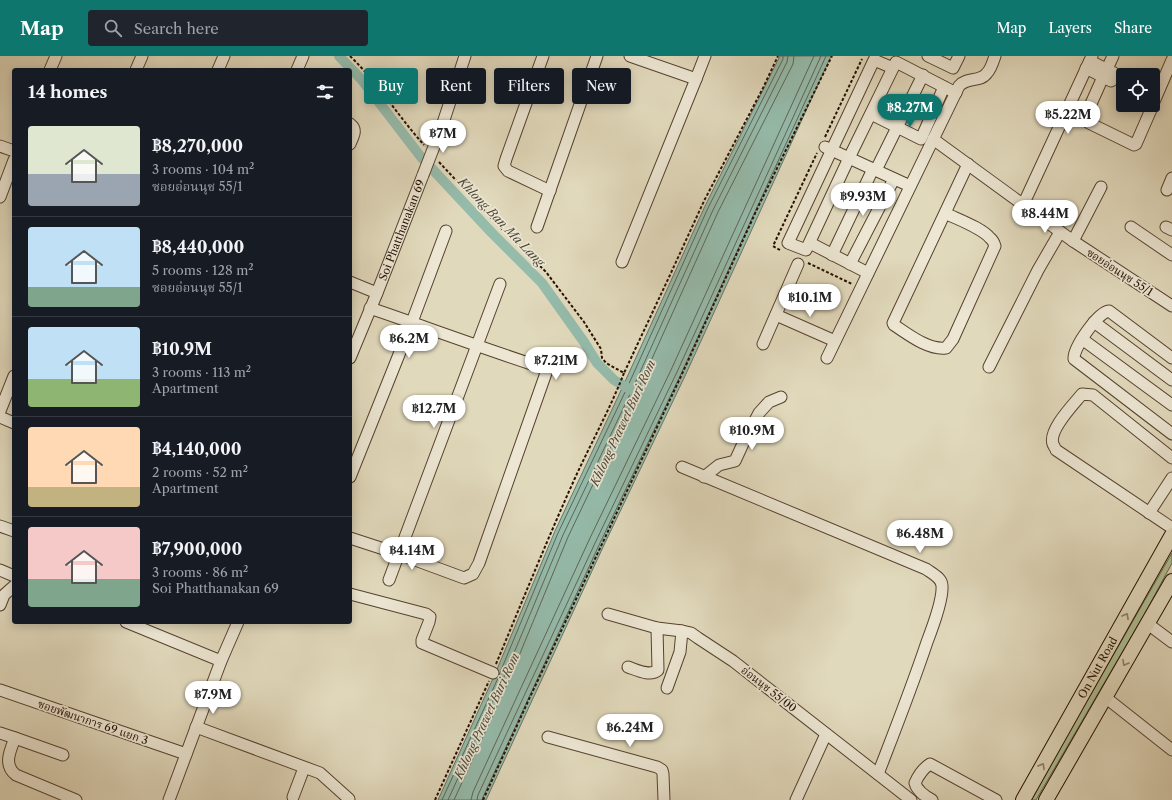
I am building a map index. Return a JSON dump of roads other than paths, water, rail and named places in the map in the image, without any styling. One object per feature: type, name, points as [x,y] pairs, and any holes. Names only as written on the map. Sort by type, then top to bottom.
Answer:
[{"type":"main road","name":"On Nut Road","points":[[1023,800],[1172,535]]},
{"type":"main road","name":"On Nut Road","points":[[1046,800],[1172,581]]},
{"type":"street","points":[[51,68],[56,56]]},
{"type":"street","points":[[137,68],[142,56]]},
{"type":"street","points":[[219,68],[224,56]]},
{"type":"street","points":[[298,68],[303,56]]},
{"type":"street","name":"Soi Phatthanakan 69","points":[[352,353],[442,126],[466,56]]},
{"type":"street","points":[[543,56],[504,166],[508,171],[550,191]]},
{"type":"street","points":[[537,227],[597,56]]},
{"type":"street","points":[[630,56],[696,79]]},
{"type":"street","points":[[622,262],[705,56]]},
{"type":"street","points":[[928,56],[954,68],[964,81]]},
{"type":"street","points":[[954,68],[959,56]]},
{"type":"street","points":[[827,358],[959,86],[964,81],[977,79],[984,76],[995,56]]},
{"type":"street","points":[[1113,56],[1086,115],[1086,119],[1089,123],[1134,145],[1136,144],[1150,112]]},
{"type":"street","points":[[893,68],[874,60],[828,148],[788,243],[806,250],[896,62],[956,93]]},
{"type":"street","points":[[1160,88],[1172,60]]},
{"type":"street","points":[[1023,205],[1089,62],[1105,73],[1111,81],[1116,80]]},
{"type":"street","points":[[832,255],[923,76]]},
{"type":"street","points":[[871,114],[921,138],[944,87]]},
{"type":"street","points":[[352,126],[355,131],[352,139]]},
{"type":"street","name":"ซอยอ่อนนุช 55/1","points":[[933,139],[1060,232],[1172,306]]},
{"type":"street","points":[[0,146],[12,150]]},
{"type":"street","points":[[828,148],[910,186]]},
{"type":"street","points":[[945,214],[967,223],[986,234],[995,246],[953,339],[946,348],[941,348],[932,347],[893,323],[968,164]]},
{"type":"street","points":[[0,197],[12,165]]},
{"type":"street","points":[[1167,190],[1172,178]]},
{"type":"street","points":[[850,264],[894,179]]},
{"type":"street","points":[[1073,241],[1101,187]]},
{"type":"street","points":[[1131,227],[1172,255]]},
{"type":"street","points":[[352,472],[412,322],[446,231]]},
{"type":"street","points":[[989,367],[1038,270],[1060,232]]},
{"type":"street","points":[[810,243],[868,273]]},
{"type":"street","points":[[763,344],[802,263]]},
{"type":"street","points":[[352,283],[377,293]]},
{"type":"street","points":[[389,580],[500,284]]},
{"type":"street","points":[[352,539],[464,578],[473,574],[479,563],[546,374],[543,368],[370,308]]},
{"type":"street","points":[[1172,358],[1109,311],[1104,312],[1094,322],[1074,354],[1074,359],[1172,434]]},
{"type":"street","points":[[776,315],[835,342]]},
{"type":"street","points":[[1094,322],[1172,380]]},
{"type":"street","points":[[1082,339],[1172,405]]},
{"type":"street","points":[[0,411],[12,381]]},
{"type":"street","points":[[1172,458],[1093,395],[1087,394],[1082,394],[1058,424],[1052,440],[1056,450],[1172,528]]},
{"type":"street","points":[[704,477],[719,464],[735,461],[759,413],[769,402],[781,397]]},
{"type":"street","points":[[0,417],[12,422]]},
{"type":"street","points":[[682,467],[926,569],[940,579],[943,586],[931,632],[905,707],[878,774]]},
{"type":"street","points":[[1149,513],[1172,478]]},
{"type":"street","points":[[0,526],[12,530]]},
{"type":"street","points":[[0,570],[12,575]]},
{"type":"street","points":[[0,605],[4,595],[12,588]]},
{"type":"street","points":[[352,595],[426,614],[430,617],[422,642],[493,673]]},
{"type":"street","name":"อ่อนนุช 55/00","points":[[608,614],[658,628],[691,633],[733,661],[911,800]]},
{"type":"street","points":[[131,624],[221,661]]},
{"type":"street","points":[[173,799],[186,754],[221,661],[237,624]]},
{"type":"street","points":[[1148,624],[1172,642]]},
{"type":"street","points":[[628,667],[648,673],[656,672],[658,670],[658,628]]},
{"type":"street","points":[[667,688],[680,652],[682,631]]},
{"type":"street","name":"ซอยพัฒนาการ 69 แยก 3","points":[[0,690],[186,754]]},
{"type":"street","points":[[1105,697],[1172,750]]},
{"type":"street","points":[[196,727],[320,773],[349,798]]},
{"type":"street","points":[[0,733],[63,755]]},
{"type":"street","points":[[796,800],[826,734]]},
{"type":"street","points":[[548,737],[657,767],[662,770],[663,774],[664,800]]},
{"type":"street","points":[[15,738],[8,763],[11,771],[16,775],[76,800]]},
{"type":"street","points":[[932,800],[918,789],[915,783],[929,764],[996,800]]},
{"type":"street","points":[[293,796],[304,768]]},
{"type":"water","name":"Khlong Prawet Buri Rom","points":[[780,56],[831,56],[685,376],[604,545],[486,800],[438,800],[495,674],[555,531],[705,206]]},
{"type":"waterway","name":"Khlong Ban Ma Lang","points":[[339,56],[350,68]]},
{"type":"waterway","name":"Khlong Ban Ma Lang","points":[[352,70],[361,79],[421,157],[492,233],[542,283],[597,363],[614,380],[635,392]]}]
